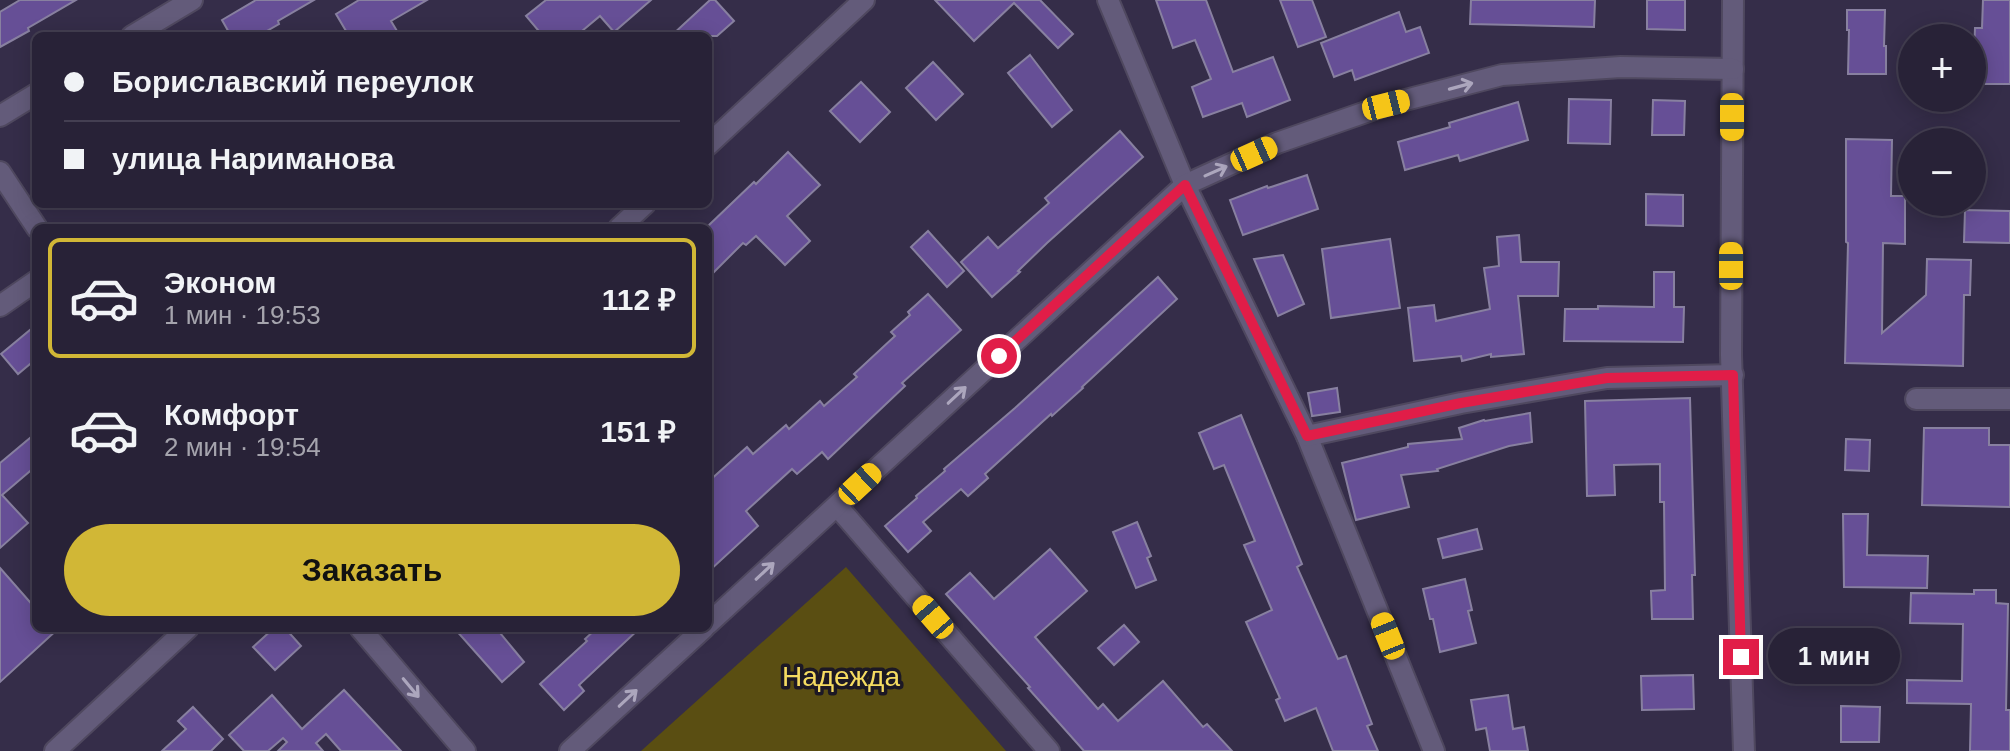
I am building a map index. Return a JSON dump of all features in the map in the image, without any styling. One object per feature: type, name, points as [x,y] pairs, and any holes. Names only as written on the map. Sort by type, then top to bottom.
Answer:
[{"type":"street","points":[[139,32],[192,0]]},
{"type":"street","points":[[712,141],[864,0]]},
{"type":"street","points":[[1108,0],[1185,185],[1307,436],[1434,751]]},
{"type":"street","points":[[1733,0],[1731,355],[1744,751]]},
{"type":"street","points":[[712,621],[1185,185],[1277,143],[1386,105],[1502,75],[1621,67],[1733,69]]},
{"type":"street","points":[[0,116],[32,96]]},
{"type":"street","points":[[0,172],[34,224]]},
{"type":"street","points":[[623,224],[641,208]]},
{"type":"street","points":[[0,306],[32,284]]},
{"type":"street","points":[[1307,436],[1461,403],[1607,378],[1733,375]]},
{"type":"street","points":[[1916,399],[2010,399]]},
{"type":"street","points":[[837,506],[1049,751]]},
{"type":"street","points":[[55,751],[184,632]]},
{"type":"street","points":[[363,632],[465,751]]},
{"type":"street","points":[[570,751],[699,632]]},
{"type":"green space","name":"Надежда","points":[[846,567],[1006,751],[641,751]]},
{"type":"building","points":[[20,0],[76,0],[0,47],[0,12]]},
{"type":"building","points":[[256,0],[314,0],[265,32],[229,32],[222,20]]},
{"type":"building","points":[[359,0],[427,0],[391,21],[398,32],[347,32],[336,14]]},
{"type":"building","points":[[546,0],[651,0],[614,32],[600,16],[581,32],[540,32],[526,16]]},
{"type":"building","points":[[710,0],[715,0],[734,21],[717,36],[712,36],[712,32],[675,32]]},
{"type":"building","points":[[935,0],[1040,0],[1073,34],[1058,48],[1014,3],[974,41]]},
{"type":"building","points":[[1156,0],[1206,0],[1233,72],[1273,57],[1290,100],[1247,117],[1242,103],[1203,117],[1192,87],[1211,79],[1195,40],[1173,48]]},
{"type":"building","points":[[1280,0],[1312,0],[1326,37],[1298,47]]},
{"type":"building","points":[[1471,0],[1595,0],[1594,27],[1470,24]]},
{"type":"building","points":[[1647,0],[1685,0],[1685,30],[1647,29]]},
{"type":"building","points":[[1983,0],[2010,0],[2010,84],[1986,84],[1986,24],[1982,24]]},
{"type":"building","points":[[1847,10],[1885,10],[1886,74],[1848,74]]},
{"type":"building","points":[[1399,12],[1406,32],[1420,27],[1429,53],[1355,80],[1352,70],[1334,77],[1321,43]]},
{"type":"building","points":[[1030,55],[1072,110],[1052,127],[1008,73]]},
{"type":"building","points":[[933,62],[963,94],[936,120],[906,88]]},
{"type":"building","points":[[861,82],[890,112],[860,142],[830,111]]},
{"type":"building","points":[[1569,99],[1611,100],[1610,144],[1568,143]]},
{"type":"building","points":[[1653,100],[1685,101],[1684,135],[1652,135]]},
{"type":"building","points":[[1518,102],[1528,140],[1460,161],[1458,155],[1405,170],[1398,142]]},
{"type":"building","points":[[1120,131],[1143,157],[992,297],[961,262],[988,237],[998,248],[1049,203],[1045,198]]},
{"type":"building","points":[[1846,139],[1892,140],[1891,196],[1898,196],[1898,216],[1905,216],[1905,244],[1883,243],[1882,333],[1926,295],[1927,259],[1971,260],[1970,295],[1964,295],[1963,366],[1845,363]]},
{"type":"building","points":[[788,152],[820,185],[787,216],[810,241],[785,265],[756,236],[746,245],[743,243],[712,274],[710,224],[754,182],[756,184]]},
{"type":"building","points":[[1307,175],[1318,209],[1243,235],[1230,200]]},
{"type":"building","points":[[1646,194],[1683,195],[1683,226],[1646,225]]},
{"type":"building","points":[[1986,210],[2010,211],[2010,243],[1964,242],[1965,216],[1986,216]]},
{"type":"building","points":[[928,231],[964,271],[947,287],[911,247]]},
{"type":"building","points":[[1519,235],[1521,262],[1559,262],[1558,296],[1518,296],[1524,354],[1491,357],[1491,354],[1462,361],[1461,356],[1414,361],[1408,308],[1434,305],[1436,321],[1490,309],[1484,268],[1499,266],[1497,237]]},
{"type":"building","points":[[1390,239],[1400,308],[1331,318],[1322,249]]},
{"type":"building","points":[[1283,255],[1304,304],[1278,316],[1254,259]]},
{"type":"building","points":[[1654,272],[1674,272],[1674,307],[1684,307],[1683,342],[1564,341],[1565,309],[1654,307]]},
{"type":"building","points":[[1158,277],[1177,299],[1083,388],[985,474],[988,478],[968,496],[961,489],[923,522],[931,531],[908,552],[885,526]]},
{"type":"building","points":[[928,294],[961,330],[902,383],[905,386],[828,459],[822,452],[797,474],[792,469],[746,511],[758,526],[712,568],[712,478],[747,447],[753,454],[786,425],[789,429],[820,401],[824,406],[857,377],[854,374],[895,336],[891,332],[910,315],[908,312]]},
{"type":"building","points":[[32,328],[32,362],[18,374],[1,354]]},
{"type":"building","points":[[1337,388],[1340,412],[1312,416],[1308,393]]},
{"type":"building","points":[[1690,398],[1695,575],[1692,575],[1693,619],[1652,619],[1651,591],[1665,590],[1664,502],[1660,502],[1660,464],[1614,465],[1615,495],[1587,496],[1585,401]]},
{"type":"building","points":[[1530,413],[1532,442],[1509,446],[1438,471],[1401,475],[1409,507],[1356,520],[1342,463],[1408,447],[1408,444],[1462,439],[1459,428],[1484,420]]},
{"type":"building","points":[[1241,415],[1302,564],[1297,567],[1338,659],[1346,656],[1372,724],[1367,726],[1378,751],[1333,751],[1316,708],[1285,721],[1276,700],[1280,698],[1246,622],[1272,610],[1244,545],[1255,541],[1224,465],[1214,469],[1199,433]]},
{"type":"building","points":[[1924,428],[1989,428],[1989,445],[2010,445],[2010,507],[1922,505]]},
{"type":"building","points":[[32,436],[32,469],[2,495],[28,523],[0,548],[0,463]]},
{"type":"building","points":[[1846,439],[1870,440],[1869,471],[1845,470]]},
{"type":"building","points":[[1843,514],[1868,514],[1867,555],[1928,556],[1927,588],[1844,587]]},
{"type":"building","points":[[1137,522],[1151,556],[1147,558],[1156,580],[1136,588],[1113,532]]},
{"type":"building","points":[[1477,529],[1482,549],[1443,558],[1438,539]]},
{"type":"building","points":[[1050,549],[1087,591],[1035,637],[1098,709],[1103,704],[1118,721],[1163,681],[1203,727],[1207,724],[1232,751],[1084,751],[946,594],[970,573],[994,599]]},
{"type":"building","points":[[0,568],[32,604],[32,632],[55,632],[0,682]]},
{"type":"building","points":[[1465,579],[1472,610],[1468,611],[1476,643],[1440,652],[1423,589]]},
{"type":"building","points":[[1974,590],[1996,590],[1996,603],[2008,604],[2006,710],[2010,710],[2010,751],[1970,751],[1971,704],[1907,703],[1907,680],[1962,681],[1963,624],[1910,623],[1911,593],[1974,594]]},
{"type":"building","points":[[1124,625],[1139,642],[1114,665],[1098,648]]},
{"type":"building","points":[[270,632],[289,632],[301,646],[275,670],[253,647]]},
{"type":"building","points":[[458,632],[499,632],[524,662],[502,682]]},
{"type":"building","points":[[593,632],[636,632],[579,685],[584,691],[564,710],[540,684],[587,641],[585,639]]},
{"type":"building","points":[[1844,633],[1882,633],[1881,664],[1843,664]]},
{"type":"building","points":[[1693,675],[1694,709],[1642,710],[1641,676]]},
{"type":"building","points":[[344,690],[401,751],[341,751],[326,734],[316,743],[323,751],[278,751],[287,742],[283,738],[268,751],[244,751],[229,735],[272,695],[302,729]]},
{"type":"building","points":[[1508,695],[1513,729],[1524,727],[1528,751],[1490,751],[1486,728],[1476,730],[1471,700]]},
{"type":"building","points":[[1841,706],[1880,707],[1879,742],[1841,742]]},
{"type":"building","points":[[193,707],[223,739],[211,751],[162,751],[186,729],[178,721]]},
{"type":"route","points":[[999,356],[1185,185],[1307,436],[1461,403],[1607,378],[1733,375],[1741,657]]}]
